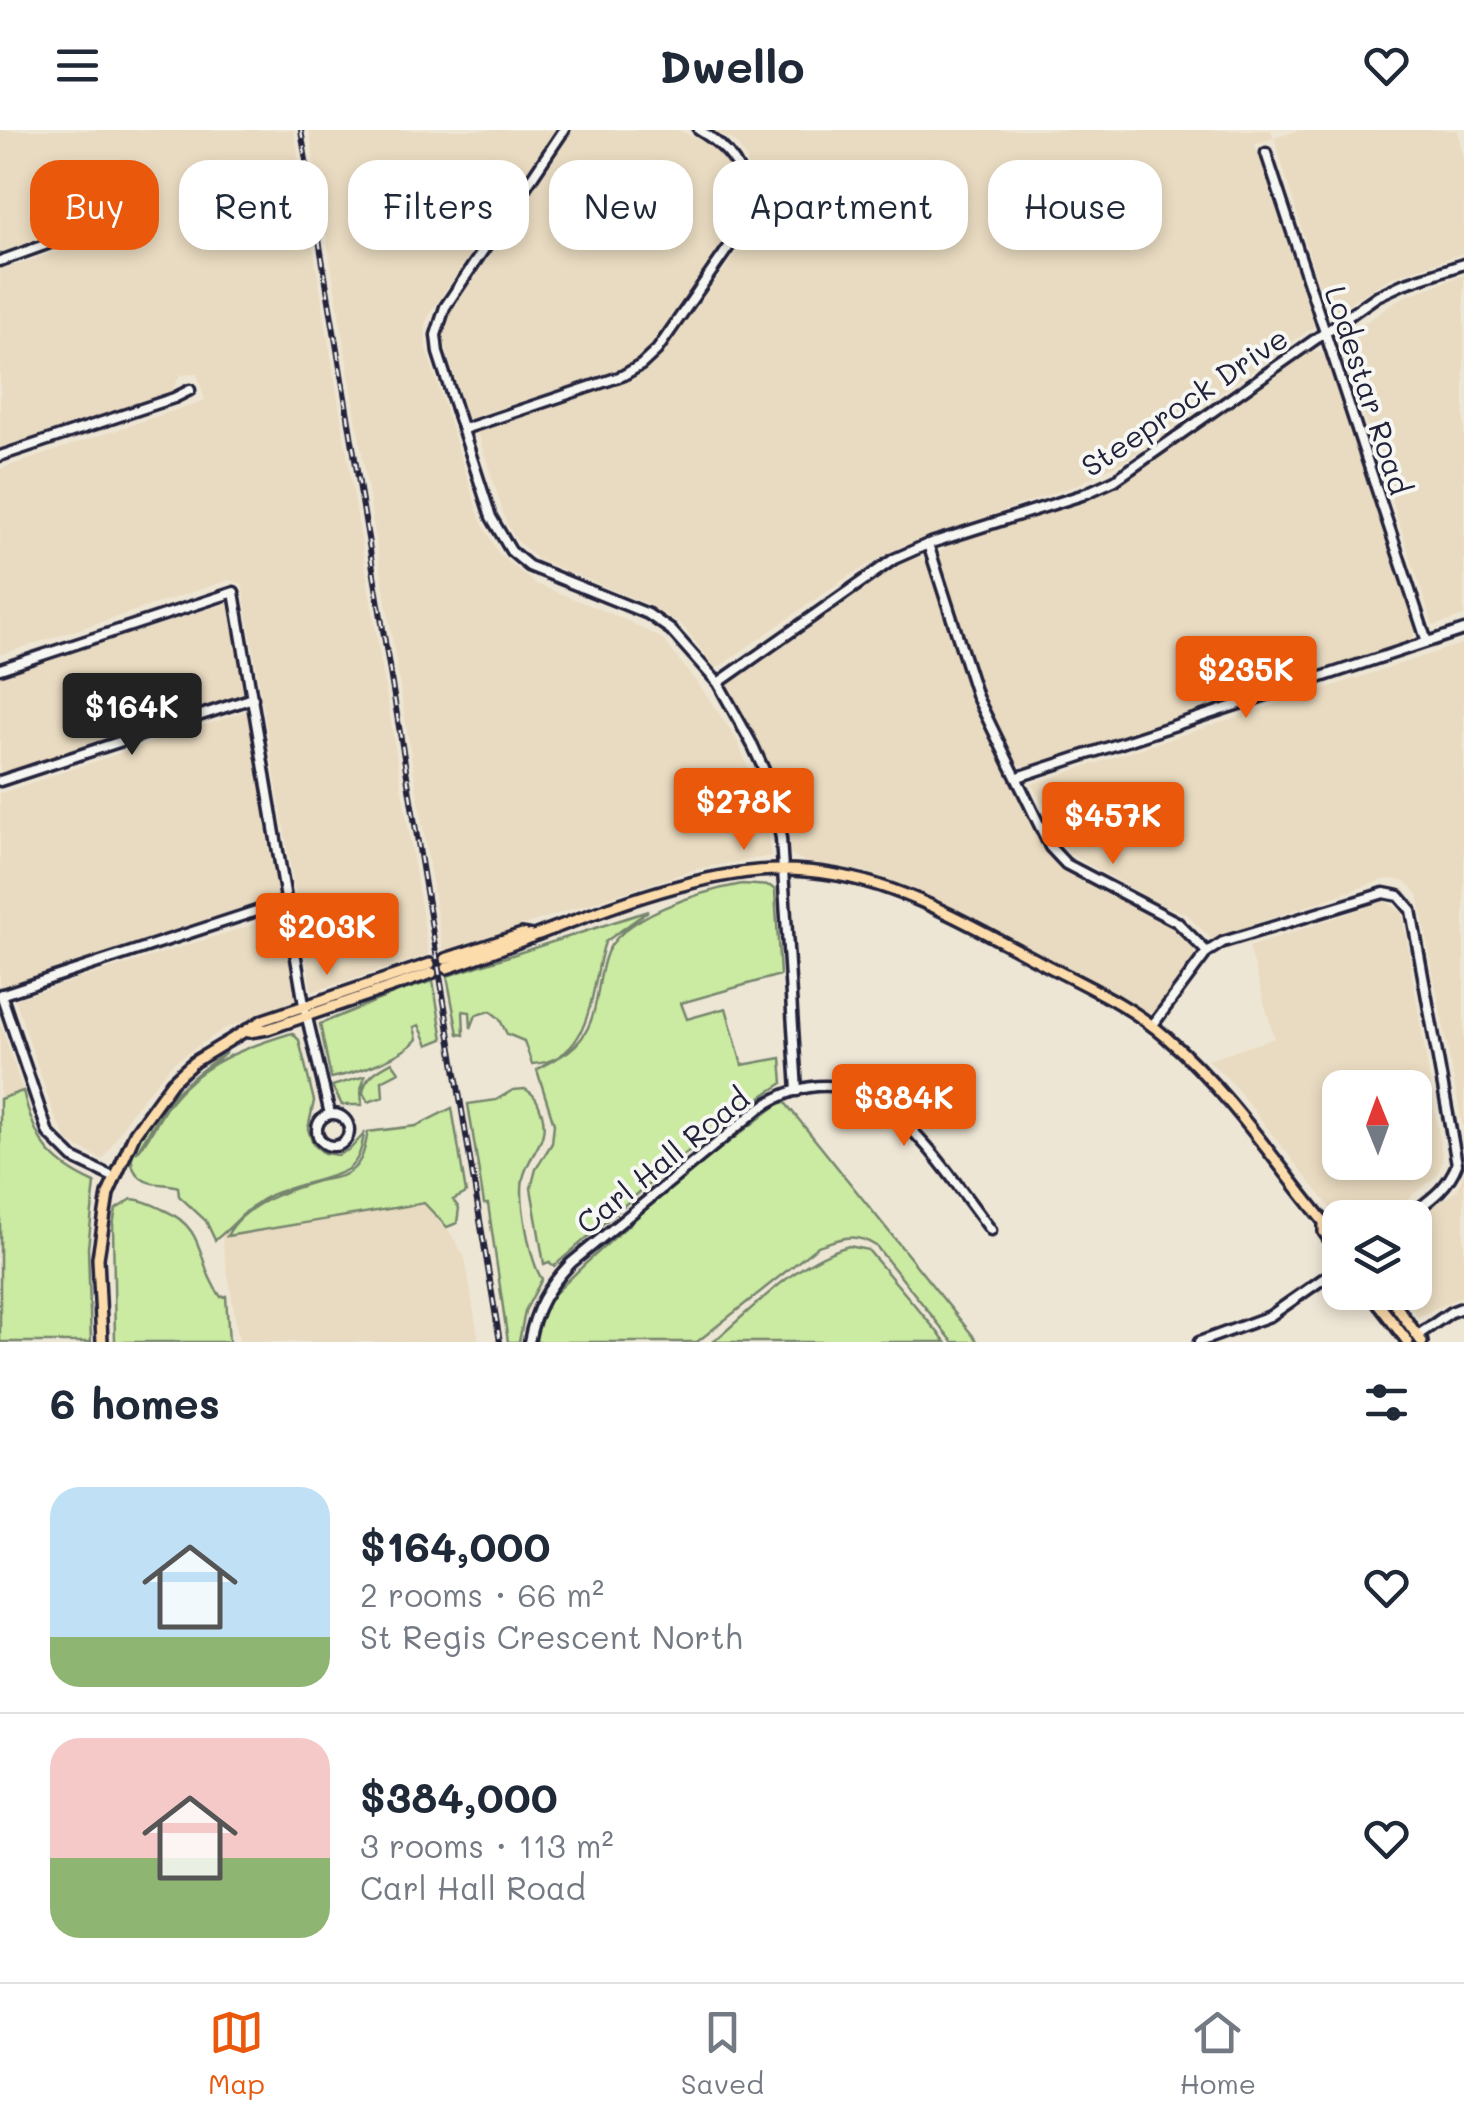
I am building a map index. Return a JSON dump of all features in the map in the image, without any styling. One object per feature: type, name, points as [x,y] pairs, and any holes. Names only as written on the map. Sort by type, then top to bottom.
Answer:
[{"type":"main road","points":[[446,964],[526,941],[669,890],[720,877],[783,870],[846,876],[905,892],[1088,986],[1152,1026],[1223,1095],[1322,1219]]},
{"type":"main road","points":[[102,1342],[98,1258],[113,1177],[135,1132],[172,1082],[194,1062],[244,1033],[268,1029],[305,1010],[431,969]]},
{"type":"main road","points":[[1383,1310],[1408,1342]]},
{"type":"main road","points":[[1399,1310],[1420,1339]]},
{"type":"street","points":[[564,130],[444,306],[438,322],[438,353],[491,517],[511,551],[529,566],[654,618],[680,638],[718,683],[754,746],[769,781],[779,825],[797,1090]]},
{"type":"street","points":[[464,429],[622,376],[657,350],[744,225],[748,208],[743,171],[730,154],[700,130]]},
{"type":"street","name":"Lodestar Road","points":[[1266,153],[1427,642]]},
{"type":"street","points":[[0,260],[30,250]]},
{"type":"street","name":"Steeprock Drive","points":[[718,683],[884,565],[928,544],[1104,486],[1391,288],[1464,264]]},
{"type":"street","points":[[0,456],[190,390]]},
{"type":"street","points":[[928,544],[977,697],[1042,832],[1059,858],[1177,922],[1207,952]]},
{"type":"street","points":[[0,669],[234,592],[305,1010],[330,1114]]},
{"type":"street","points":[[1018,777],[1464,630]]},
{"type":"street","points":[[0,781],[254,698]]},
{"type":"street","points":[[1152,1026],[1207,952],[1224,942],[1384,893],[1399,896],[1411,910],[1457,1164],[1451,1179],[1430,1200]]},
{"type":"street","points":[[113,1177],[73,1158],[48,1133],[1,994],[287,901]]},
{"type":"street","name":"Carl Hall Road","points":[[529,1342],[542,1299],[571,1263],[760,1108],[797,1090],[842,1087],[885,1105],[918,1136],[991,1230]]},
{"type":"street","points":[[330,1114],[345,1119],[349,1130],[346,1140],[336,1146],[326,1144],[318,1136],[321,1120],[330,1114]]},
{"type":"street","points":[[1199,1342],[1270,1316],[1322,1280]]},
{"type":"street","points":[[1420,1339],[1451,1312],[1464,1307]]},
{"type":"shaded area","points":[[0,130],[294,130],[299,160],[179,160],[179,250],[314,250],[429,955],[312,992],[242,584],[229,580],[0,655],[0,469],[205,400],[197,374],[180,375],[172,391],[0,448],[0,270],[62,250],[159,250],[159,160],[30,160],[30,242],[0,252]]},
{"type":"shaded area","points":[[309,130],[556,130],[529,169],[529,160],[348,160],[348,250],[473,250],[426,322],[426,348],[481,521],[499,554],[534,583],[620,617],[663,639],[737,740],[762,803],[771,856],[697,869],[443,951],[328,246],[328,160],[314,160]]},
{"type":"shaded area","points":[[573,130],[678,130],[716,147],[727,160],[713,160],[713,250],[718,250],[656,344],[632,365],[467,419],[444,341],[444,323],[493,250],[529,250],[529,196],[549,166],[549,250],[693,250],[693,160],[553,160]]},
{"type":"shaded area","points":[[709,130],[1271,130],[1274,138],[1255,144],[1315,326],[1126,460],[1074,486],[902,546],[847,577],[716,669],[683,626],[647,604],[537,559],[517,541],[506,522],[477,431],[631,381],[652,366],[738,250],[968,250],[968,160],[746,160],[734,141]]},
{"type":"shaded area","points":[[1299,130],[1458,130],[1464,163],[1464,253],[1390,278],[1328,316],[1274,138]]},
{"type":"shaded area","points":[[1464,275],[1464,616],[1433,626],[1339,340],[1403,297]]},
{"type":"shaded area","points":[[1320,351],[1329,359],[1416,625],[1413,640],[1030,767],[1017,764],[989,711],[941,567],[940,552],[946,546],[1106,492],[1308,352]]},
{"type":"shaded area","points":[[912,557],[922,558],[930,566],[977,708],[1046,850],[1063,868],[1169,923],[1195,947],[1196,959],[1156,1012],[1146,1012],[914,889],[862,871],[805,862],[791,854],[782,807],[767,761],[730,695],[729,683],[882,574]]},
{"type":"shaded area","points":[[231,602],[246,696],[0,777],[0,676]]},
{"type":"shaded area","points":[[1464,643],[1464,1134],[1418,894],[1404,881],[1386,879],[1211,939],[1186,914],[1156,902],[1070,854],[1031,784]]},
{"type":"shaded area","points":[[249,710],[280,895],[0,987],[0,793]]},
{"type":"shaded area","points":[[1385,901],[1402,912],[1428,1070],[1322,1070],[1322,1180],[1432,1180],[1406,1200],[1324,1200],[1231,1082],[1208,1060],[1274,1038],[1249,947]]},
{"type":"shaded area","points":[[284,915],[299,1000],[224,1029],[173,1063],[133,1110],[103,1160],[68,1142],[54,1115],[15,999]]},
{"type":"shaded area","points":[[0,1022],[23,1091],[0,1099]]},
{"type":"shaded area","points":[[1432,1093],[1443,1160],[1432,1180]]},
{"type":"shaded area","points":[[1464,1172],[1464,1295],[1418,1317],[1413,1310],[1432,1310],[1432,1208],[1458,1189]]},
{"type":"shaded area","points":[[429,1198],[465,1257],[479,1342],[239,1342],[221,1233]]},
{"type":"green space","points":[[742,884],[770,886],[775,890],[780,975],[681,1003],[687,1019],[726,1008],[742,1065],[781,1058],[783,1083],[694,1147],[554,1266],[544,1264],[531,1188],[536,1169],[552,1143],[554,1124],[537,1070],[566,1053],[587,1030],[605,958],[626,930],[685,899]]},
{"type":"green space","points":[[648,911],[605,942],[579,1035],[568,1050],[553,1060],[532,1064],[524,1041],[507,1034],[499,1018],[490,1011],[476,1015],[471,1028],[470,1012],[463,1011],[464,1035],[458,1034],[447,976]]},
{"type":"green space","points":[[433,981],[443,1039],[428,1045],[419,1025],[414,1027],[417,1039],[401,1052],[364,1069],[331,1078],[320,1024]]},
{"type":"green space","points":[[292,1033],[299,1040],[314,1101],[308,1129],[313,1144],[324,1153],[338,1155],[364,1134],[359,1153],[352,1166],[342,1172],[263,1199],[215,1240],[206,1221],[179,1196],[178,1187],[141,1178],[132,1164],[134,1147],[160,1109],[178,1090],[214,1061],[226,1053],[181,1088],[165,1106],[136,1153],[166,1108],[193,1079],[240,1051]]},
{"type":"green space","points":[[392,1062],[399,1072],[382,1081],[383,1097],[368,1102],[363,1093],[366,1082]]},
{"type":"green space","points":[[365,1076],[362,1105],[342,1105],[332,1086]]},
{"type":"green space","points":[[525,1089],[536,1099],[544,1124],[522,1189],[530,1245],[542,1279],[525,1311],[519,1342],[508,1342],[488,1204],[484,1204],[468,1104],[496,1100],[513,1090]]},
{"type":"green space","points":[[23,1091],[46,1148],[66,1167],[95,1183],[88,1248],[91,1342],[0,1342],[0,1099]]},
{"type":"green space","points":[[783,1100],[978,1342],[953,1342],[876,1246],[854,1238],[818,1246],[697,1342],[536,1342],[549,1299],[667,1190]]},
{"type":"green space","points":[[452,1108],[466,1193],[453,1200],[459,1208],[457,1223],[447,1227],[424,1203],[227,1236],[243,1216],[266,1200],[350,1171],[362,1156],[368,1132],[416,1126]]},
{"type":"green space","points":[[132,1199],[151,1204],[187,1226],[213,1284],[221,1297],[226,1296],[229,1342],[115,1342],[113,1225],[116,1209]]},
{"type":"green space","points":[[849,1246],[868,1250],[946,1342],[713,1342],[794,1274]]},
{"type":"railway","points":[[301,130],[500,1342]]}]
